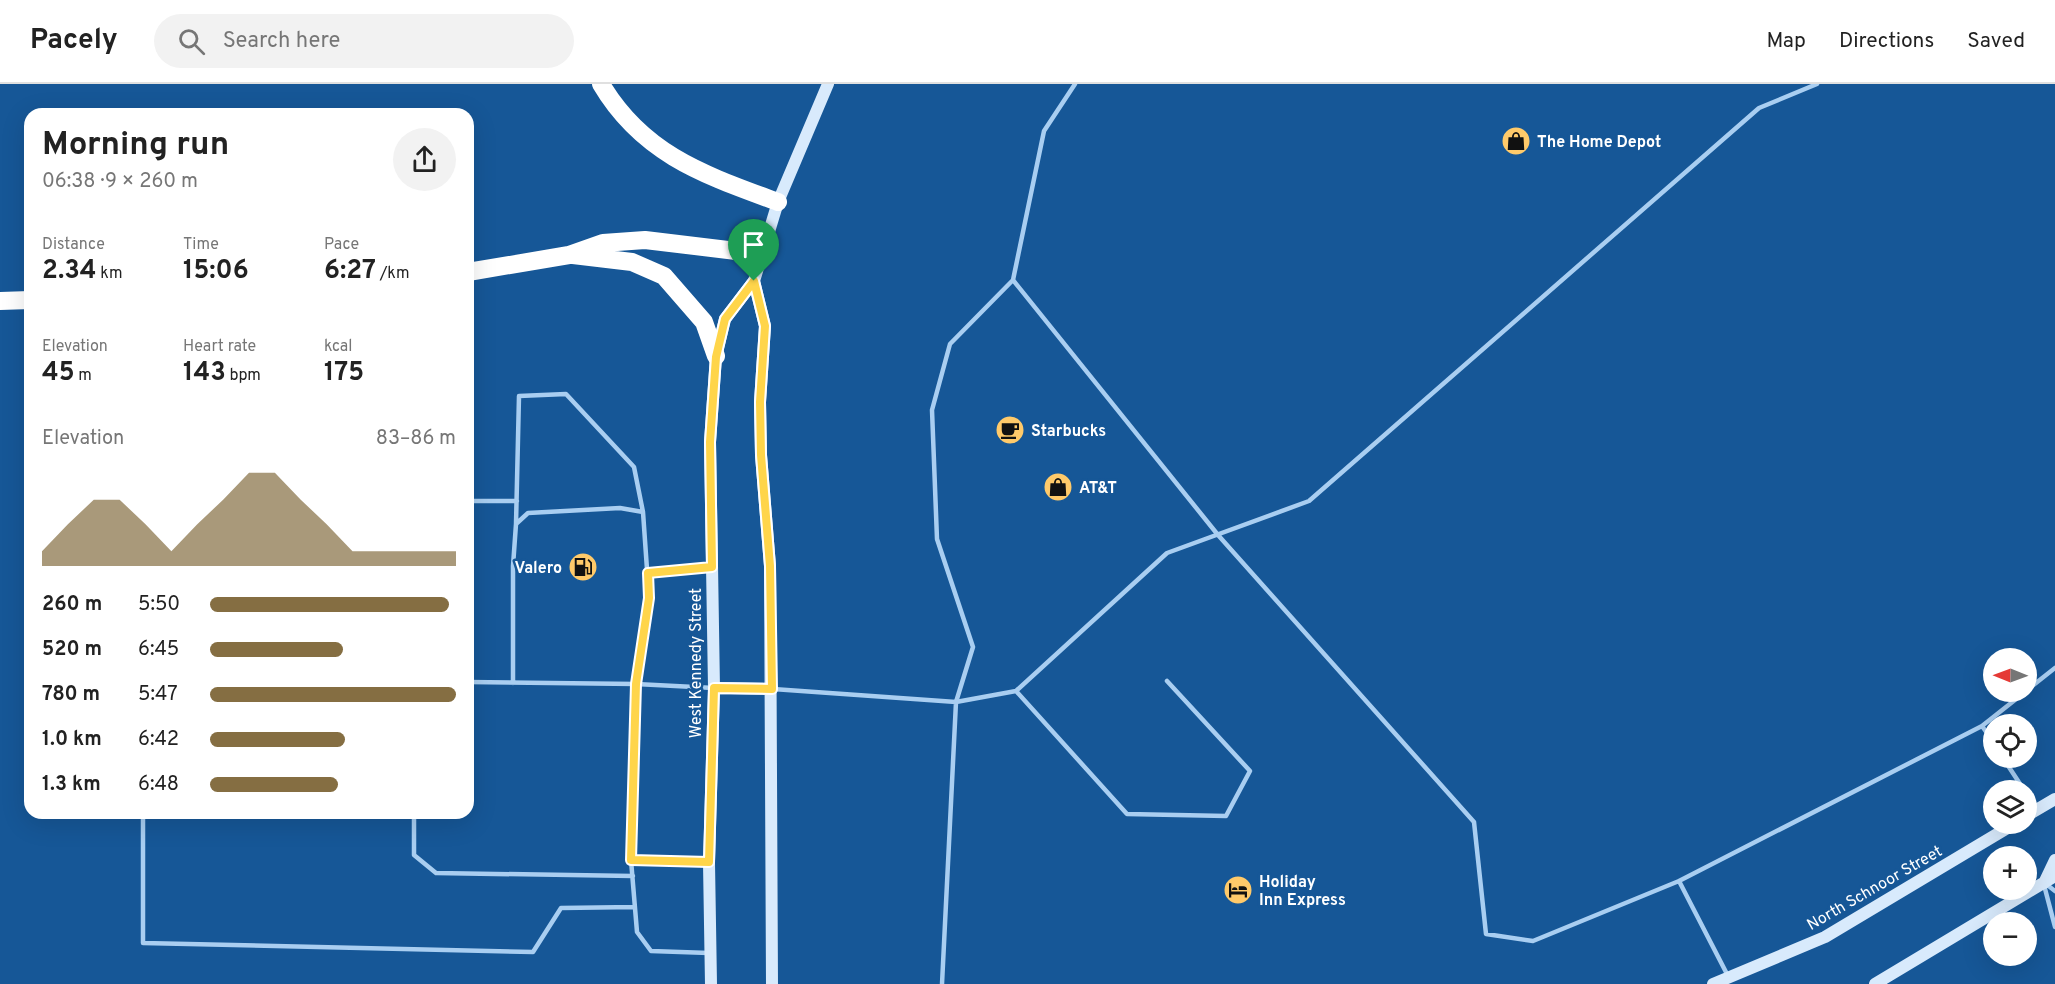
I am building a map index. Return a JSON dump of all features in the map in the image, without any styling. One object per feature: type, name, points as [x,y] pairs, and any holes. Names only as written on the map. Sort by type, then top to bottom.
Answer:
[{"type":"highway","points":[[602,84],[634,128],[660,150],[697,172],[778,202]]},
{"type":"highway","points":[[474,271],[568,255],[603,243],[645,240],[761,254]]},
{"type":"highway","points":[[568,255],[632,262],[664,276],[704,322],[716,357]]},
{"type":"highway","points":[[0,301],[24,300]]},
{"type":"street","name":"West Kennedy Street","points":[[711,984],[709,862],[714,688],[710,442],[716,357],[725,319],[754,281],[778,202],[828,84]]},
{"type":"street","name":"West Kennedy Street","points":[[754,281],[765,326],[760,402],[761,455],[770,566],[772,984]]},
{"type":"street","points":[[714,688],[772,689]]},
{"type":"street","points":[[2037,810],[2055,799]]},
{"type":"street","name":"North Schnoor Street","points":[[1713,984],[1825,937],[1997,834]]},
{"type":"street","points":[[2044,883],[2055,860]]},
{"type":"street","points":[[1875,984],[2055,876]]},
{"type":"lane","points":[[942,984],[956,702],[973,647],[938,539],[932,410],[950,344],[1013,280],[1044,131],[1075,84]]},
{"type":"lane","points":[[772,689],[956,702],[1016,691],[1167,553],[1309,501],[1758,108],[1817,84]]},
{"type":"lane","points":[[1013,280],[1218,535],[1474,822],[1486,934],[1533,941],[1679,881],[1982,726],[2012,702]]},
{"type":"lane","points":[[513,682],[513,566],[519,396],[566,394],[634,467],[643,512],[649,598],[636,684],[631,860],[637,932],[651,951],[711,954]]},
{"type":"lane","points":[[474,501],[517,501]]},
{"type":"lane","points":[[516,524],[528,513],[620,508],[643,512]]},
{"type":"lane","points":[[648,573],[712,567]]},
{"type":"lane","points":[[2037,682],[2055,668]]},
{"type":"lane","points":[[1016,691],[1127,814],[1226,816],[1250,771],[1167,681]]},
{"type":"lane","points":[[474,682],[636,684],[714,688]]},
{"type":"lane","points":[[143,819],[143,943],[533,952],[561,908],[635,908]]},
{"type":"lane","points":[[414,819],[414,855],[436,873],[633,876]]},
{"type":"lane","points":[[631,860],[709,862]]},
{"type":"lane","points":[[1679,881],[1729,977]]},
{"type":"lane","points":[[2044,883],[2055,891]]},
{"type":"lane","points":[[2044,883],[2055,927]]},
{"type":"place","name":"The Home Depot","points":[[1516,141]]},
{"type":"place","name":"Starbucks","points":[[1010,430]]},
{"type":"place","name":"AT&T","points":[[1058,487]]},
{"type":"place","name":"Valero","points":[[583,567]]},
{"type":"place","name":"Holiday Inn Express","points":[[1238,890]]},
{"type":"route","points":[[754,281],[765,326],[760,402],[761,455],[770,566],[772,689],[714,688],[709,862],[631,860],[636,684],[649,598],[648,573],[712,567],[710,442],[716,357],[725,319],[754,281]]}]
